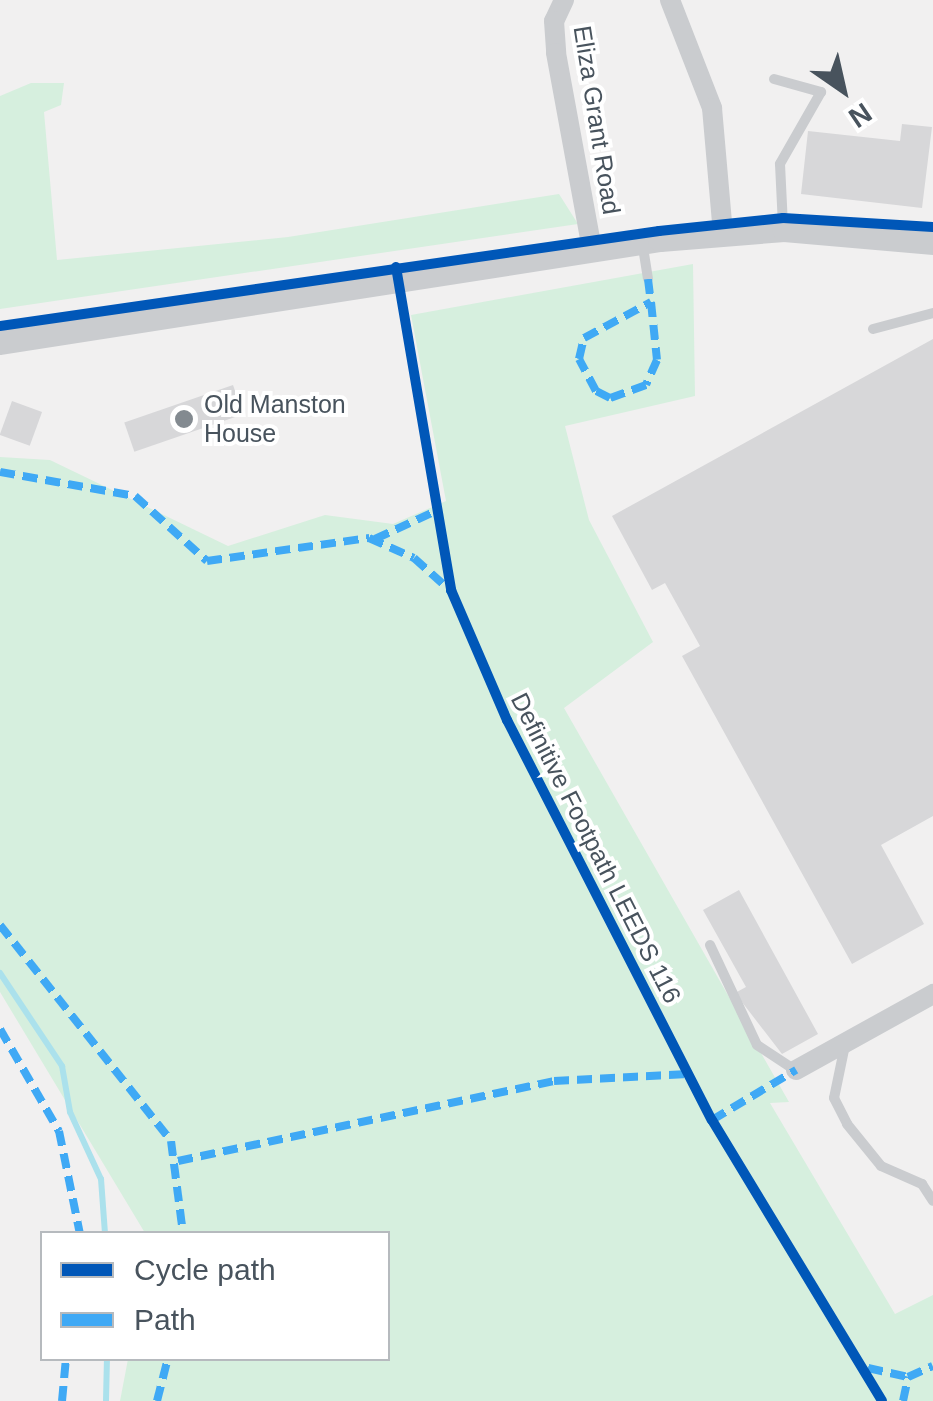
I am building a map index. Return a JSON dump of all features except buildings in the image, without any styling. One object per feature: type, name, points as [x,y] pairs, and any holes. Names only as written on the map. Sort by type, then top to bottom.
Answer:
[{"type":"street","name":"Eliza Grant Road","points":[[564,0],[554,21],[556,53],[592,250]]},
{"type":"street","points":[[670,0],[712,108],[723,233]]},
{"type":"street","points":[[0,342],[642,242],[723,233],[784,229],[933,242]]},
{"type":"street","points":[[796,1070],[853,1034],[933,994]]},
{"type":"lane","points":[[774,79],[821,92],[780,164],[784,229]]},
{"type":"lane","points":[[642,242],[648,279]]},
{"type":"lane","points":[[874,329],[933,312]]},
{"type":"lane","points":[[710,945],[757,1044],[796,1070]]},
{"type":"lane","points":[[853,1034],[834,1098],[846,1124],[881,1166],[922,1184],[933,1201]]},
{"type":"green space","points":[[31,83],[64,83],[61,105],[44,112],[57,260],[288,237],[559,194],[578,224],[0,309],[0,96]]},
{"type":"green space","points":[[693,264],[695,396],[565,426],[589,520],[653,642],[564,708],[789,1102],[770,1103],[895,1314],[933,1295],[933,1401],[120,1401],[128,1361],[390,1361],[390,1231],[144,1231],[0,992],[0,457],[50,460],[228,546],[325,515],[393,524],[446,501],[411,315]]},
{"type":"waterway","points":[[0,973],[62,1066],[70,1112],[101,1179],[105,1231]]},
{"type":"waterway","points":[[106,1401],[107,1361]]},
{"type":"marked path","points":[[648,279],[651,302],[657,360],[646,385],[610,398],[596,391],[579,359],[584,338],[651,302]]},
{"type":"marked path","points":[[0,472],[135,496],[207,561],[369,538],[414,558],[453,593]]},
{"type":"marked path","points":[[375,539],[438,510]]},
{"type":"marked path","points":[[0,925],[171,1141],[183,1231]]},
{"type":"marked path","points":[[0,1029],[59,1131],[79,1231]]},
{"type":"marked path","points":[[712,1120],[796,1070]]},
{"type":"marked path","points":[[178,1161],[554,1081],[688,1074]]},
{"type":"marked path","points":[[62,1401],[66,1361]]},
{"type":"marked path","points":[[157,1401],[167,1361]]},
{"type":"marked path","points":[[868,1368],[908,1377],[933,1366]]},
{"type":"marked path","points":[[903,1401],[908,1377]]},
{"type":"cycle path","points":[[0,326],[659,231],[783,218],[933,227]]},
{"type":"cycle path","name":"Definitive Footpath LEEDS 116","points":[[396,267],[451,590],[507,720],[712,1120],[882,1401]]},
{"type":"place","name":"Old Manston House","points":[[184,419]]}]
